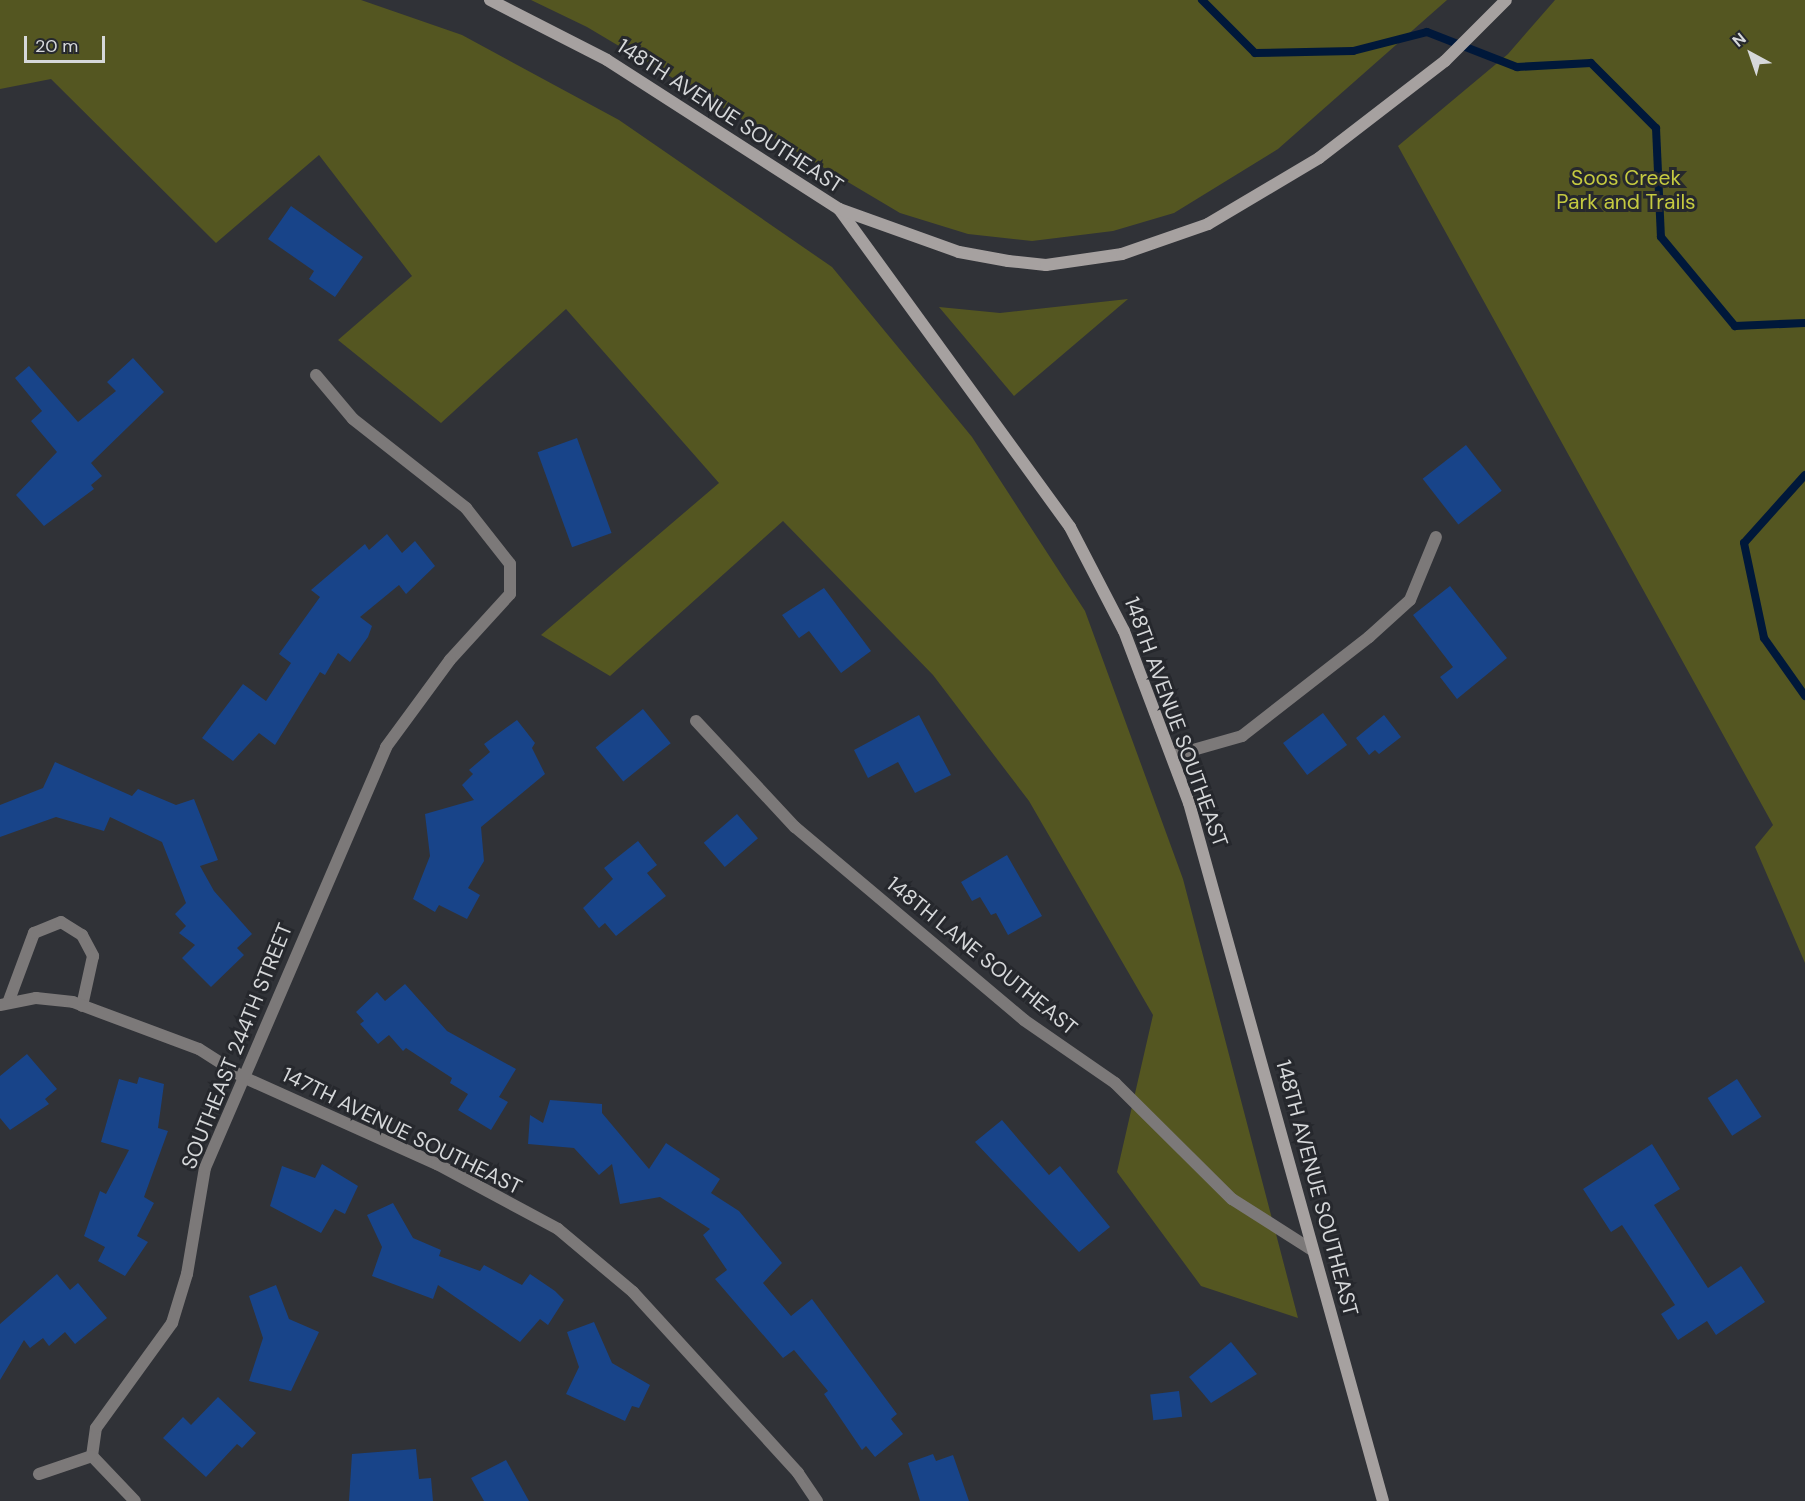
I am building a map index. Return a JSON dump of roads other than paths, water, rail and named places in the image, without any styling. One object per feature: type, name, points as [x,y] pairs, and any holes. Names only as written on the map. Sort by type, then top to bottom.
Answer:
[{"type":"street","name":"148TH AVENUE SOUTHEAST","points":[[490,0],[607,60],[839,208],[1070,527],[1124,631],[1172,756],[1237,962],[1312,1250],[1383,1501]]},
{"type":"street","points":[[839,208],[959,252],[1008,261],[1046,265],[1122,254],[1208,224],[1270,190],[1360,129],[1445,61],[1506,0]]},
{"type":"street","name":"SOUTHEAST 244TH STREET","points":[[92,1456],[96,1428],[172,1323],[188,1274],[205,1167],[386,747],[450,660],[510,594],[510,564],[466,508],[353,418],[316,375]]},
{"type":"street","points":[[1172,756],[1242,736],[1369,637],[1410,600],[1436,537]]},
{"type":"street","name":"148TH LANE SOUTHEAST","points":[[696,721],[795,827],[1024,1020],[1115,1083],[1232,1199],[1312,1250]]},
{"type":"street","name":"147TH AVENUE SOUTHEAST","points":[[82,1005],[93,956],[82,934],[61,922],[33,933],[4,1004],[52,999],[82,1005],[200,1049],[243,1077],[437,1164],[558,1229],[641,1300],[798,1473],[817,1501]]},
{"type":"street","points":[[39,1474],[92,1456],[135,1501]]},
{"type":"waterway","points":[[1202,0],[1255,53],[1353,51],[1427,32],[1517,67],[1591,63],[1656,128],[1661,237],[1735,326],[1805,323]]},
{"type":"waterway","points":[[1805,475],[1744,543],[1764,638],[1805,696]]},
{"type":"park label","name":"Soos Creek Park and Trails","points":[[1626,190]]}]
